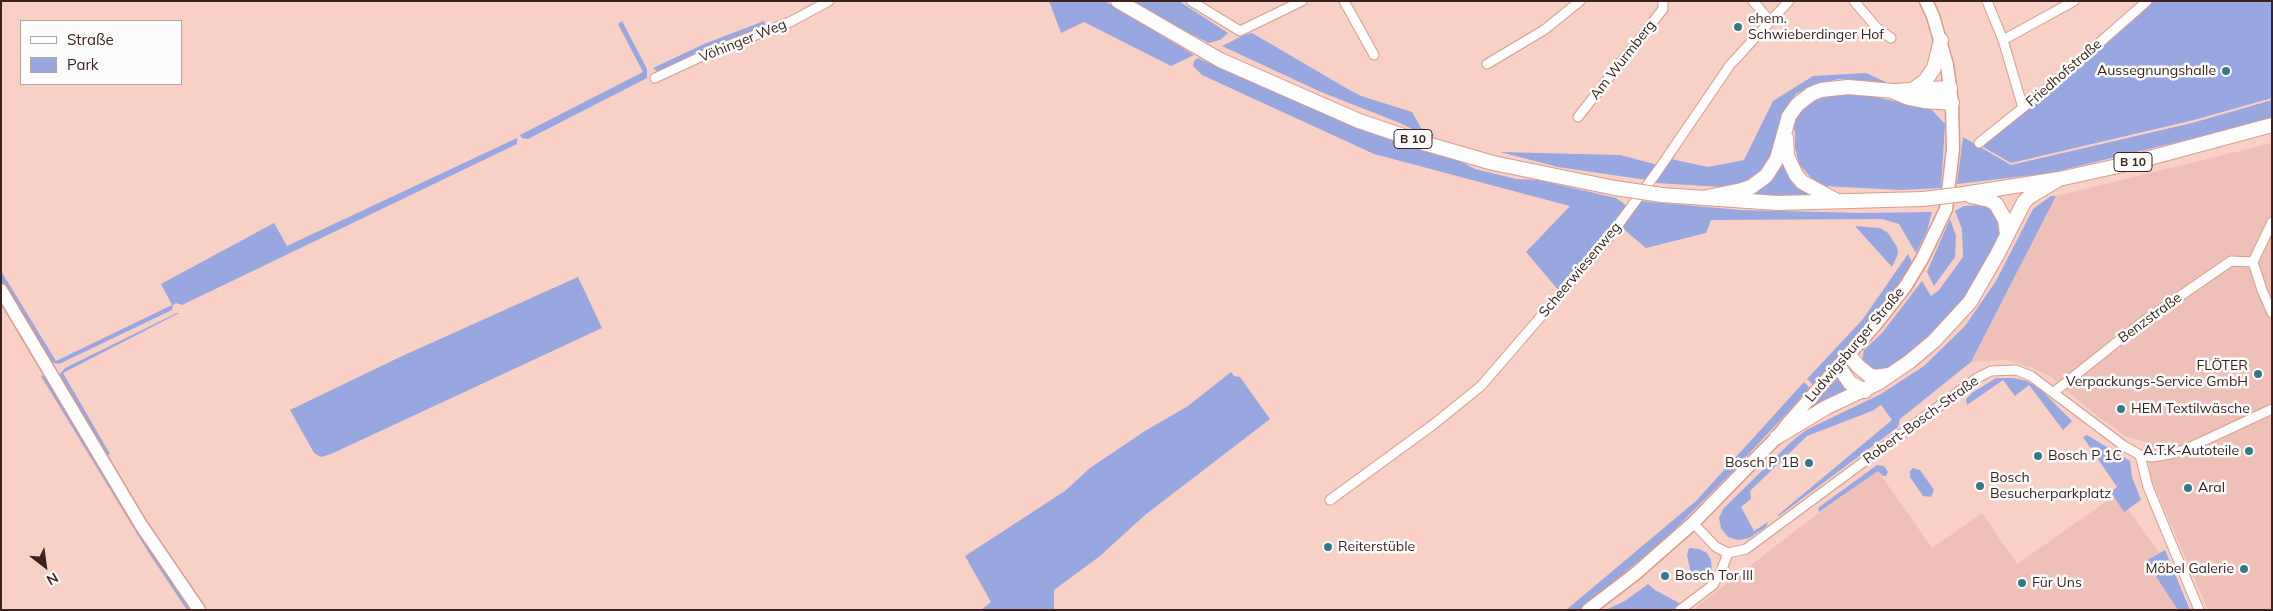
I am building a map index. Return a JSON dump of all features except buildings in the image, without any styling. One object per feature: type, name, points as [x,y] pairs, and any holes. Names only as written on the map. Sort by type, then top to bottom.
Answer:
[{"type":"main road","name":"B 10","points":[[1118,1],[1220,60],[1359,121],[1427,144],[1493,163],[1615,188],[1662,195],[1778,202],[1923,199],[2059,179],[2127,164],[2272,125]]},
{"type":"main road","name":"Ludwigsburger Straße","points":[[1588,610],[1635,574],[1693,523],[1778,437],[1905,287],[1922,259],[1946,209],[1952,164],[1952,103],[1950,88],[1941,40],[1926,1]]},
{"type":"main road","points":[[1914,89],[1925,81],[1934,68],[1941,40]]},
{"type":"main road","points":[[1702,198],[1742,190],[1758,182],[1777,159],[1789,116],[1797,105],[1811,94],[1821,90],[1848,87],[1894,91],[1950,88]]},
{"type":"main road","points":[[1894,91],[1924,102],[1952,103]]},
{"type":"main road","points":[[1786,126],[1787,156],[1796,175],[1802,182],[1818,192],[1838,201]]},
{"type":"main road","points":[[1778,437],[1827,407],[1865,391],[1909,362],[1934,341],[1970,302],[1998,256],[2007,234],[2029,197],[2059,179]]},
{"type":"main road","points":[[1964,194],[1989,200],[1996,204],[2005,220],[2007,234]]},
{"type":"main road","points":[[1,290],[141,525],[199,610]]},
{"type":"main road","points":[[1849,355],[1869,375],[1889,375]]},
{"type":"main road","points":[[1839,367],[1843,376],[1850,383],[1865,391]]},
{"type":"street","name":"Vöhinger Weg","points":[[655,78],[711,52],[790,22],[829,1]]},
{"type":"street","points":[[1191,1],[1240,31],[1302,1]]},
{"type":"street","points":[[1344,1],[1374,55]]},
{"type":"street","points":[[1487,64],[1544,30],[1580,1]]},
{"type":"street","name":"Am Wurmberg","points":[[1578,117],[1663,9],[1663,1]]},
{"type":"street","points":[[1753,1],[1770,21]]},
{"type":"street","name":"Scheerwiesenweg","points":[[1330,500],[1434,424],[1481,386],[1607,240],[1659,169],[1683,131],[1730,65],[1789,1]]},
{"type":"street","points":[[1854,1],[1877,28],[1891,38]]},
{"type":"street","points":[[1988,1],[2023,108]]},
{"type":"street","points":[[2002,40],[2074,1]]},
{"type":"street","name":"Friedhofstraße","points":[[1979,143],[2023,108],[2147,1]]},
{"type":"street","points":[[2272,222],[2253,262],[2272,313]]},
{"type":"street","name":"Benzstraße","points":[[2054,392],[2141,323],[2231,261],[2253,262]]},
{"type":"street","name":"Robert-Bosch-Straße","points":[[1728,553],[1746,549],[1977,378],[1991,372],[2016,370],[2030,376],[2054,392],[2102,431],[2140,455]]},
{"type":"street","points":[[2200,610],[2148,487],[2140,455],[2152,457],[2170,454],[2272,409]]},
{"type":"street","points":[[1680,610],[1713,585],[1728,553],[1716,547],[1693,523]]},
{"type":"shaded area","points":[[2272,143],[2272,610],[2208,610],[2150,476],[2149,443],[2125,436],[2090,410],[2050,376],[2033,368],[2006,360],[1971,362],[2056,196]]},
{"type":"shaded area","points":[[1878,471],[1932,548],[1982,513],[2017,564],[2117,494],[2161,555],[2187,610],[1693,610],[1808,521]]},
{"type":"green space","points":[[1049,1],[1105,1],[1194,55],[1171,66],[1084,22],[1061,33]]},
{"type":"green space","points":[[1129,1],[1179,1],[1228,33],[1220,40],[1209,43],[1190,35]]},
{"type":"green space","points":[[2148,1],[2272,1],[2272,98],[2194,120],[2011,163],[1978,144]]},
{"type":"green space","points":[[622,21],[647,69],[647,78],[528,139],[522,138],[520,135],[643,72],[618,24]]},
{"type":"green space","points":[[764,21],[767,28],[659,73],[653,68],[704,44]]},
{"type":"green space","points":[[1252,33],[1361,96],[1412,112],[1421,128],[1431,131],[1434,135],[1431,138],[1400,123],[1321,92],[1222,46]]},
{"type":"green space","points":[[1198,58],[1313,109],[1456,159],[1475,169],[1516,179],[1538,180],[1616,198],[1627,206],[1559,291],[1526,252],[1570,206],[1374,154],[1202,75],[1193,66],[1194,61]]},
{"type":"green space","points":[[1866,73],[1888,83],[1839,79],[1813,85],[1796,94],[1780,121],[1774,149],[1767,163],[1751,180],[1723,187],[1656,183],[1671,159],[1708,167],[1744,160],[1773,101],[1813,76]]},
{"type":"green space","points":[[1859,93],[1932,110],[1945,124],[1941,188],[1901,190],[1824,186],[1812,179],[1799,164],[1795,148],[1795,131],[1791,128],[1797,115],[1812,100],[1829,94]]},
{"type":"green space","points":[[2272,100],[2272,119],[2050,173],[1957,184],[1963,137],[2011,165],[2192,123]]},
{"type":"green space","points":[[517,138],[517,144],[182,305],[176,303],[173,305],[172,310],[59,364],[51,362],[1,281],[1,271],[56,361],[172,305],[161,284],[274,223],[287,246]]},
{"type":"green space","points":[[1500,152],[1620,155],[1658,165],[1647,180],[1558,167]]},
{"type":"green space","points":[[1782,160],[1810,195],[1803,197],[1751,196],[1748,194]]},
{"type":"green space","points":[[2051,196],[2056,196],[1971,362],[1900,419],[1898,427],[1779,516],[1892,420],[1881,405],[1872,411],[1807,436],[1750,491],[1751,499],[1741,507],[1754,531],[1768,522],[1766,527],[1749,538],[1738,540],[1728,537],[1721,528],[1719,518],[1723,509],[1790,443],[1806,430],[1881,394],[1924,366],[1965,326],[1996,281],[2033,209]]},
{"type":"green space","points":[[1640,201],[1740,210],[1864,213],[1932,212],[1927,231],[1916,253],[1899,224],[1882,219],[1711,220],[1706,233],[1646,248],[1621,227]]},
{"type":"green space","points":[[1981,205],[1991,208],[1998,214],[2000,234],[1980,274],[1955,311],[1913,352],[1880,374],[1867,369],[1862,360],[1864,350],[1882,333],[1922,281],[1931,296],[1939,290],[1963,257],[1962,229],[1955,211],[1964,206]]},
{"type":"green space","points":[[1950,219],[1956,236],[1955,257],[1934,286],[1927,272]]},
{"type":"green space","points":[[1855,226],[1880,228],[1888,233],[1897,247],[1898,254],[1892,267]]},
{"type":"green space","points":[[1908,254],[1913,264],[1887,304],[1813,385],[1807,379],[1863,319]]},
{"type":"green space","points":[[578,277],[602,328],[331,454],[321,457],[314,453],[290,410],[400,357]]},
{"type":"green space","points":[[179,313],[63,373],[110,454],[106,456],[60,378],[60,374],[65,368]]},
{"type":"green space","points":[[1839,367],[1857,388],[1788,423]]},
{"type":"green space","points":[[1231,372],[1234,376],[1240,377],[1270,419],[1145,515],[1100,556],[1054,590],[1054,610],[981,610],[991,602],[965,556],[1065,491],[1090,468],[1145,431],[1188,406]]},
{"type":"green space","points":[[45,375],[193,610],[187,610],[147,550],[41,376]]},
{"type":"green space","points":[[1996,378],[2013,378],[2027,381],[2041,390],[2072,421],[2063,430],[2029,385],[2015,396],[2003,380],[1967,405],[1966,399],[1972,393]]},
{"type":"green space","points":[[1804,382],[1810,388],[1732,472],[1667,537],[1580,610],[1566,610],[1696,501]]},
{"type":"green space","points":[[2087,435],[2130,461],[2132,477],[2141,500],[2124,512],[2111,492],[2117,487],[2083,437]]},
{"type":"green space","points":[[1877,465],[1884,466],[1888,472],[1886,476],[1883,476],[1878,471],[1819,512],[1818,508]]},
{"type":"green space","points":[[1913,468],[1920,470],[1934,490],[1931,497],[1923,496],[1910,477],[1910,471]]},
{"type":"green space","points":[[1689,548],[1699,549],[1707,553],[1711,560],[1712,574],[1705,582],[1695,581],[1692,578],[1687,555]]},
{"type":"green space","points":[[2165,550],[2190,610],[2178,610],[2146,561]]},
{"type":"green space","points":[[1648,584],[1655,590],[1681,604],[1674,610],[1605,610],[1625,601]]},
{"type":"place","name":"ehem. Schwieberdinger Hof","points":[[1738,27]]},
{"type":"place","name":"Aussegnungshalle","points":[[2226,71]]},
{"type":"place","name":"FLÖTER Verpackungs-Service GmbH","points":[[2258,374]]},
{"type":"place","name":"HEM Textilwäsche","points":[[2121,409]]},
{"type":"place","name":"A.T.K-Autoteile","points":[[2249,451]]},
{"type":"place","name":"Bosch P 1C","points":[[2038,456]]},
{"type":"place","name":"Bosch P 1B","points":[[1809,463]]},
{"type":"place","name":"Bosch Besucherparkplatz","points":[[1980,486]]},
{"type":"place","name":"Aral","points":[[2188,488]]},
{"type":"place","name":"Reiterstüble","points":[[1328,547]]},
{"type":"place","name":"Möbel Galerie","points":[[2244,569]]},
{"type":"place","name":"Bosch Tor III","points":[[1665,576]]},
{"type":"place","name":"Für Uns","points":[[2022,583]]}]
